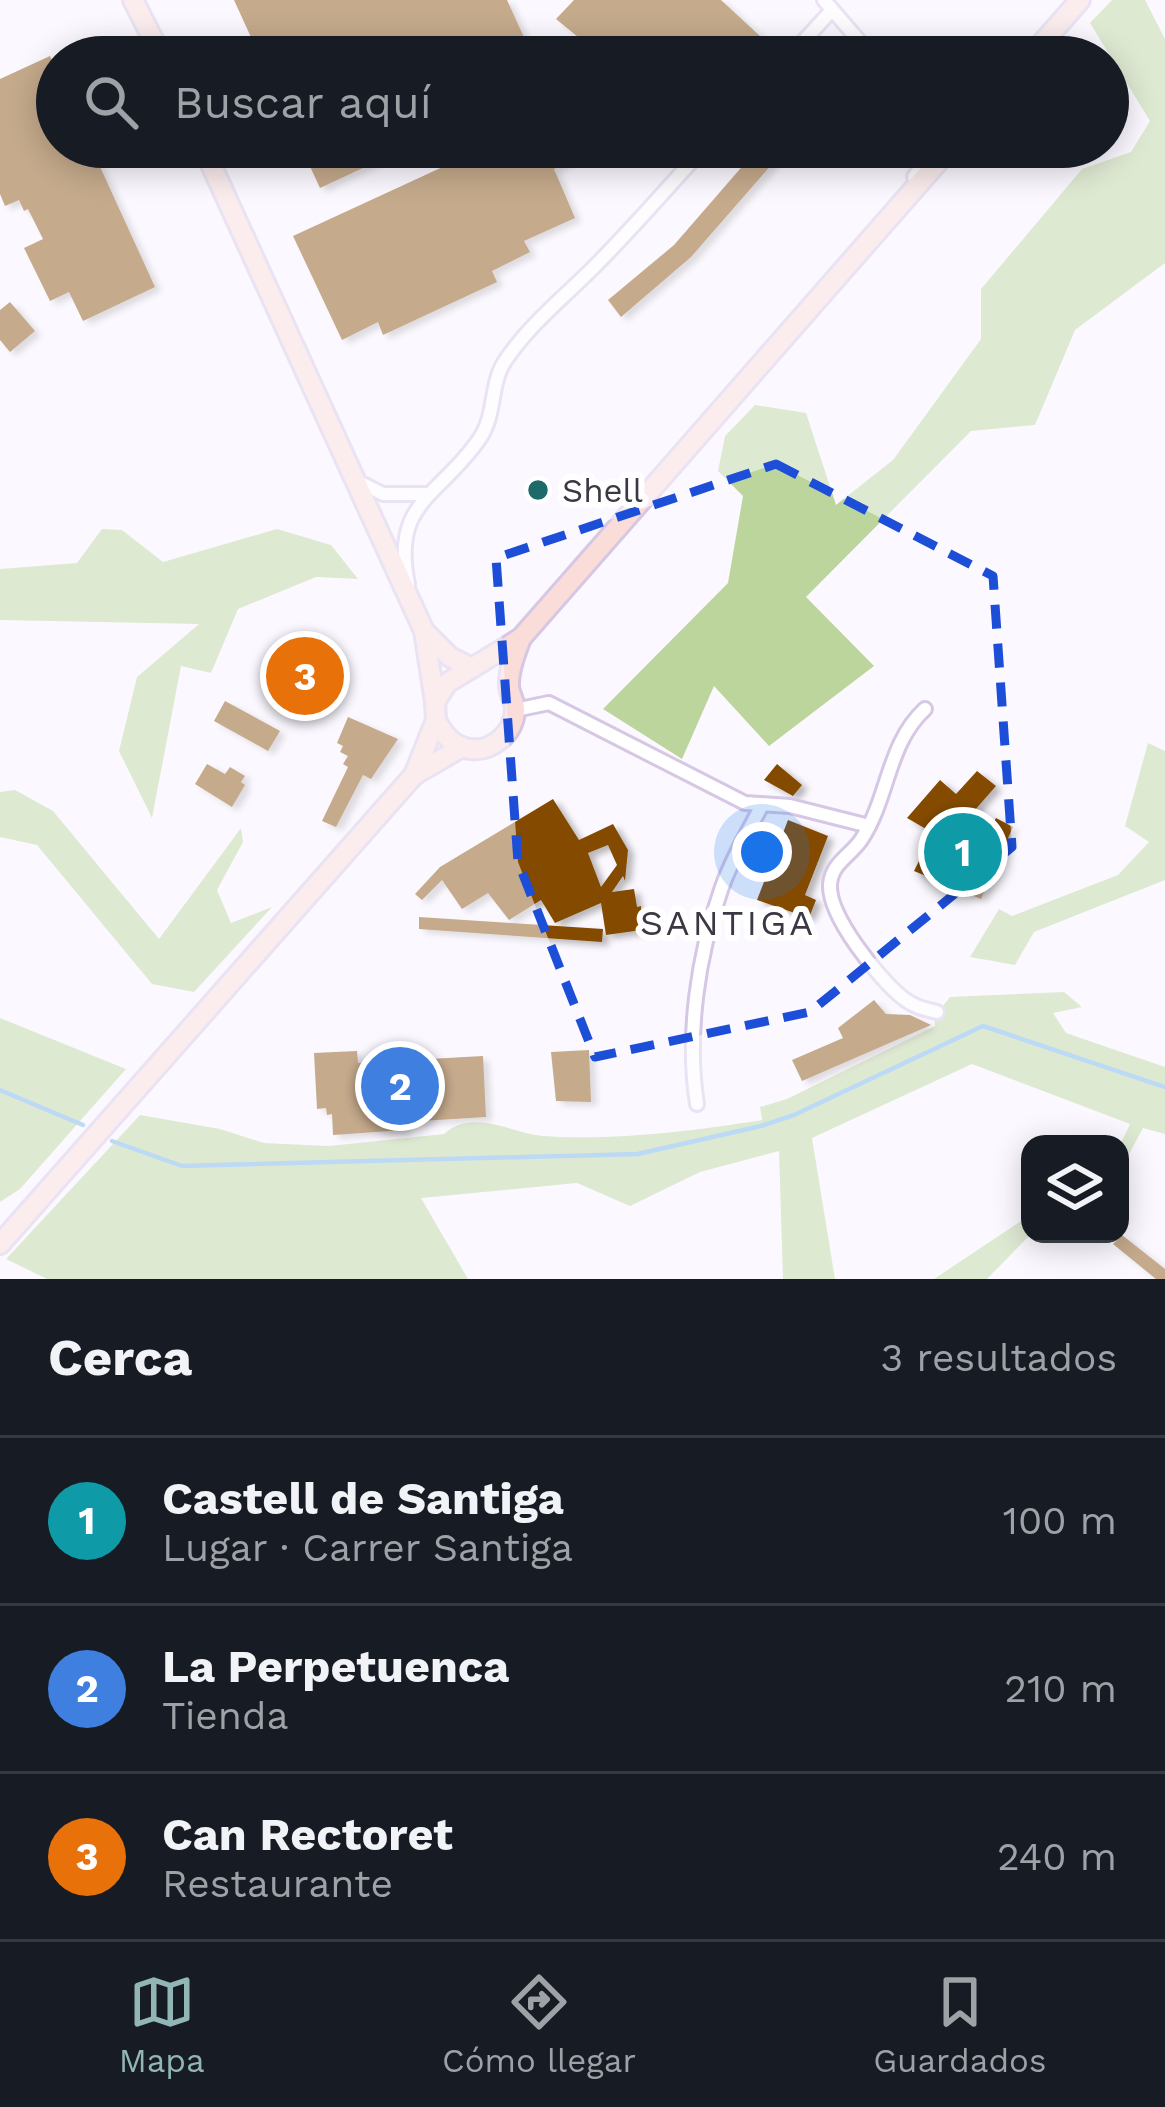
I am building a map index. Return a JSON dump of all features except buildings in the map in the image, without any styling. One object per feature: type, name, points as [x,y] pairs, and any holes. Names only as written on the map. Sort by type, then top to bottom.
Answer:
[{"type":"main road","points":[[133,0],[151,36]]},
{"type":"main road","points":[[1048,36],[1080,0]]},
{"type":"main road","points":[[213,168],[424,631],[435,711],[446,738],[476,750],[502,739],[515,710],[508,689],[521,638]]},
{"type":"main road","points":[[414,775],[447,683],[521,638],[932,168]]},
{"type":"main road","points":[[424,631],[450,657],[508,689]]},
{"type":"main road","points":[[0,1244],[414,775],[462,747]]},
{"type":"street","points":[[805,36],[828,5],[855,36]]},
{"type":"street","points":[[414,609],[403,540],[409,520],[428,494],[462,465],[491,422],[501,366],[538,317],[593,268],[686,168]]},
{"type":"street","points":[[876,232],[921,168]]},
{"type":"street","points":[[355,480],[383,494],[428,494]]},
{"type":"street","points":[[515,710],[549,704],[745,803],[790,806],[868,826]]},
{"type":"street","points":[[925,709],[900,739],[868,826],[831,876],[831,898],[837,915],[896,992],[920,1009],[937,1012]]},
{"type":"street","points":[[697,1104],[693,1040],[708,943],[720,892],[763,805]]},
{"type":"highlighted area","points":[[776,464],[993,576],[1012,847],[810,1012],[595,1057],[518,862],[496,558]]},
{"type":"green space","points":[[1112,0],[1145,0],[1165,39],[1165,263],[1075,330],[1035,425],[971,431],[806,597],[874,666],[769,746],[714,686],[682,759],[603,709],[728,583],[743,496],[718,471],[725,436],[755,405],[806,413],[836,505],[893,460],[981,339],[981,289],[1082,169],[1129,168],[1129,153],[1150,121],[1129,87],[1129,36],[1098,36],[1090,23]]},
{"type":"green space","points":[[102,529],[122,530],[163,562],[277,529],[331,545],[358,579],[316,577],[238,609],[211,673],[181,666],[152,818],[119,751],[137,677],[199,624],[0,620],[0,569],[77,563]]},
{"type":"green space","points":[[1148,743],[1165,751],[1165,880],[1034,932],[1015,965],[970,957],[999,909],[1012,916],[1118,875],[1149,842],[1125,826]]},
{"type":"green space","points":[[15,790],[53,811],[159,939],[241,828],[243,842],[217,890],[231,923],[272,907],[194,992],[152,984],[37,845],[0,837],[0,792]]},
{"type":"green space","points":[[1064,992],[1082,1007],[1053,1013],[1066,1033],[1165,1067],[1165,1134],[1143,1128],[1129,1154],[1129,1135],[1125,1135],[1130,1124],[972,1064],[812,1138],[835,1279],[783,1279],[779,1151],[700,1172],[630,1206],[577,1183],[421,1198],[468,1279],[47,1279],[6,1259],[140,1115],[220,1129],[264,1143],[329,1146],[444,1134],[455,1126],[479,1122],[569,1137],[709,1128],[762,1120],[760,1107],[787,1099],[935,1026],[934,1017],[950,997]]},
{"type":"green space","points":[[0,1018],[126,1069],[20,1189],[0,1202]]},
{"type":"green space","points":[[1021,1221],[1022,1243],[987,1279],[934,1279]]},
{"type":"waterway","points":[[112,1141],[182,1166],[638,1154],[794,1115],[983,1026],[1165,1087]]},
{"type":"waterway","points":[[0,1090],[83,1125]]},
{"type":"place","name":"Shell","points":[[538,490]]},
{"type":"place","name":"Can Rectoret","points":[[305,676]]},
{"type":"place","name":"Castell de Santiga","points":[[963,852]]},
{"type":"place","name":"La Perpetuenca","points":[[400,1086]]},
{"type":"district","name":"SANTIGA","points":[[728,923]]}]
